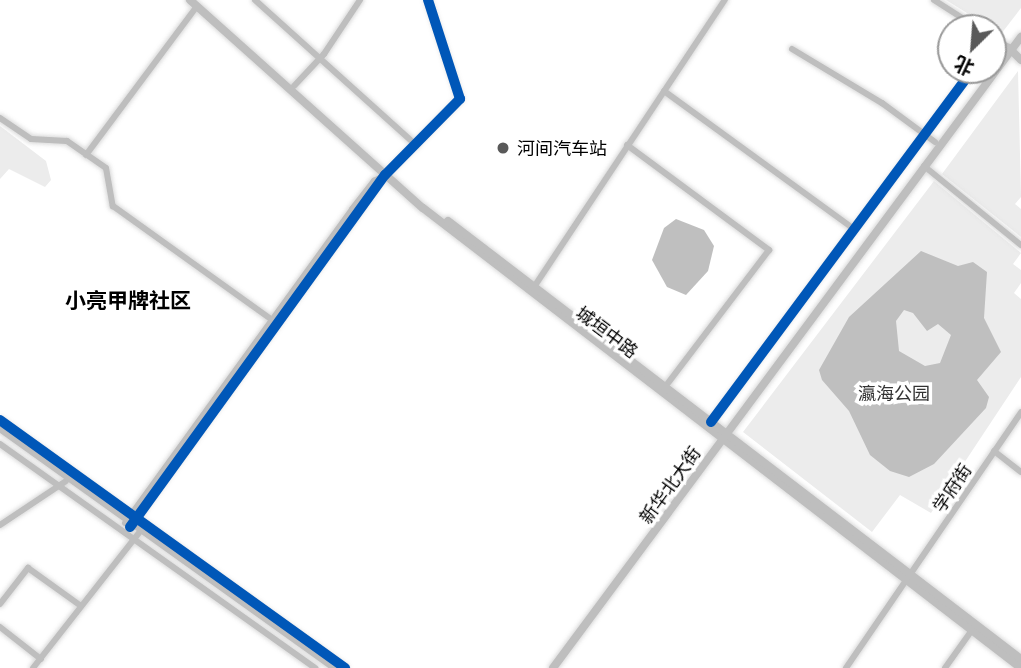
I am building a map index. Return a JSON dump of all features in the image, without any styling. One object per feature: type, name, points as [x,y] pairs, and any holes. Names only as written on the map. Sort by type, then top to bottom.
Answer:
[{"type":"main road","name":"城垣中路","points":[[195,2],[294,86],[387,173],[1017,665]]},
{"type":"main road","name":"城垣中路","points":[[195,2],[387,173],[711,422],[722,435]]},
{"type":"main road","points":[[1015,52],[1021,28]]},
{"type":"main road","points":[[1015,52],[1021,37]]},
{"type":"main road","name":"新华北大街","points":[[546,668],[924,166],[1015,52]]},
{"type":"main road","name":"新华北大街","points":[[553,668],[979,84]]},
{"type":"main road","points":[[0,428],[335,668]]},
{"type":"main road","points":[[0,434],[62,483],[131,521],[136,536],[326,668]]},
{"type":"main road","name":"城垣中路","points":[[909,578],[1017,665]]},
{"type":"street","points":[[255,0],[416,145]]},
{"type":"street","points":[[294,86],[320,58],[360,0]]},
{"type":"street","points":[[131,521],[367,190],[456,104],[460,94],[428,0]]},
{"type":"street","points":[[534,288],[725,0]]},
{"type":"street","points":[[934,0],[956,14]]},
{"type":"street","points":[[86,155],[195,2]]},
{"type":"street","points":[[792,49],[883,103],[935,142]]},
{"type":"street","points":[[711,422],[962,84]]},
{"type":"street","points":[[664,92],[854,229]]},
{"type":"street","points":[[0,118],[31,139],[63,139],[86,155],[107,171],[113,206],[272,320]]},
{"type":"street","points":[[627,145],[769,250],[665,387]]},
{"type":"street","points":[[924,166],[1021,245]]},
{"type":"street","points":[[131,521],[387,173]]},
{"type":"street","name":"学府街","points":[[843,668],[909,578],[1021,412]]},
{"type":"street","points":[[0,421],[131,521],[345,668]]},
{"type":"street","points":[[0,444],[62,483],[315,668]]},
{"type":"street","points":[[994,451],[1020,469]]},
{"type":"street","points":[[0,525],[62,483]]},
{"type":"street","points":[[33,668],[136,536]]},
{"type":"street","points":[[0,604],[28,568],[81,607]]},
{"type":"street","points":[[0,627],[41,659]]},
{"type":"street","points":[[945,668],[972,631]]},
{"type":"green space","points":[[946,0],[1021,0],[1021,8],[1007,26],[1007,14],[969,14]]},
{"type":"green space","points":[[1018,71],[1021,197],[1015,204],[1021,209],[1021,237],[942,174]]},
{"type":"green space","points":[[0,126],[46,161],[51,180],[45,187],[9,169],[0,179]]},
{"type":"green space","name":"瀛海公园","points":[[934,181],[1021,253],[1013,264],[1021,270],[1021,283],[1014,293],[1021,299],[1021,377],[931,513],[900,495],[872,532],[743,432]]},
{"type":"shaded area","points":[[676,219],[704,230],[714,246],[708,271],[686,295],[667,287],[652,260],[664,228]]},
{"type":"shaded area","points":[[921,251],[958,266],[973,262],[987,272],[984,318],[1001,352],[977,380],[989,397],[986,408],[934,464],[909,477],[890,471],[870,455],[849,411],[822,380],[819,370],[849,317]],"holes":[[[904,310],[913,313],[927,331],[938,324],[951,335],[940,363],[925,366],[899,351],[896,321]]]},
{"type":"cycle path","points":[[130,527],[385,175],[460,99],[428,0]]},
{"type":"cycle path","points":[[711,422],[962,84]]},
{"type":"cycle path","points":[[0,420],[345,668]]},
{"type":"place","name":"河间汽车站","points":[[503,148]]},
{"type":"district","name":"小亮甲牌社区","points":[[128,300]]}]
